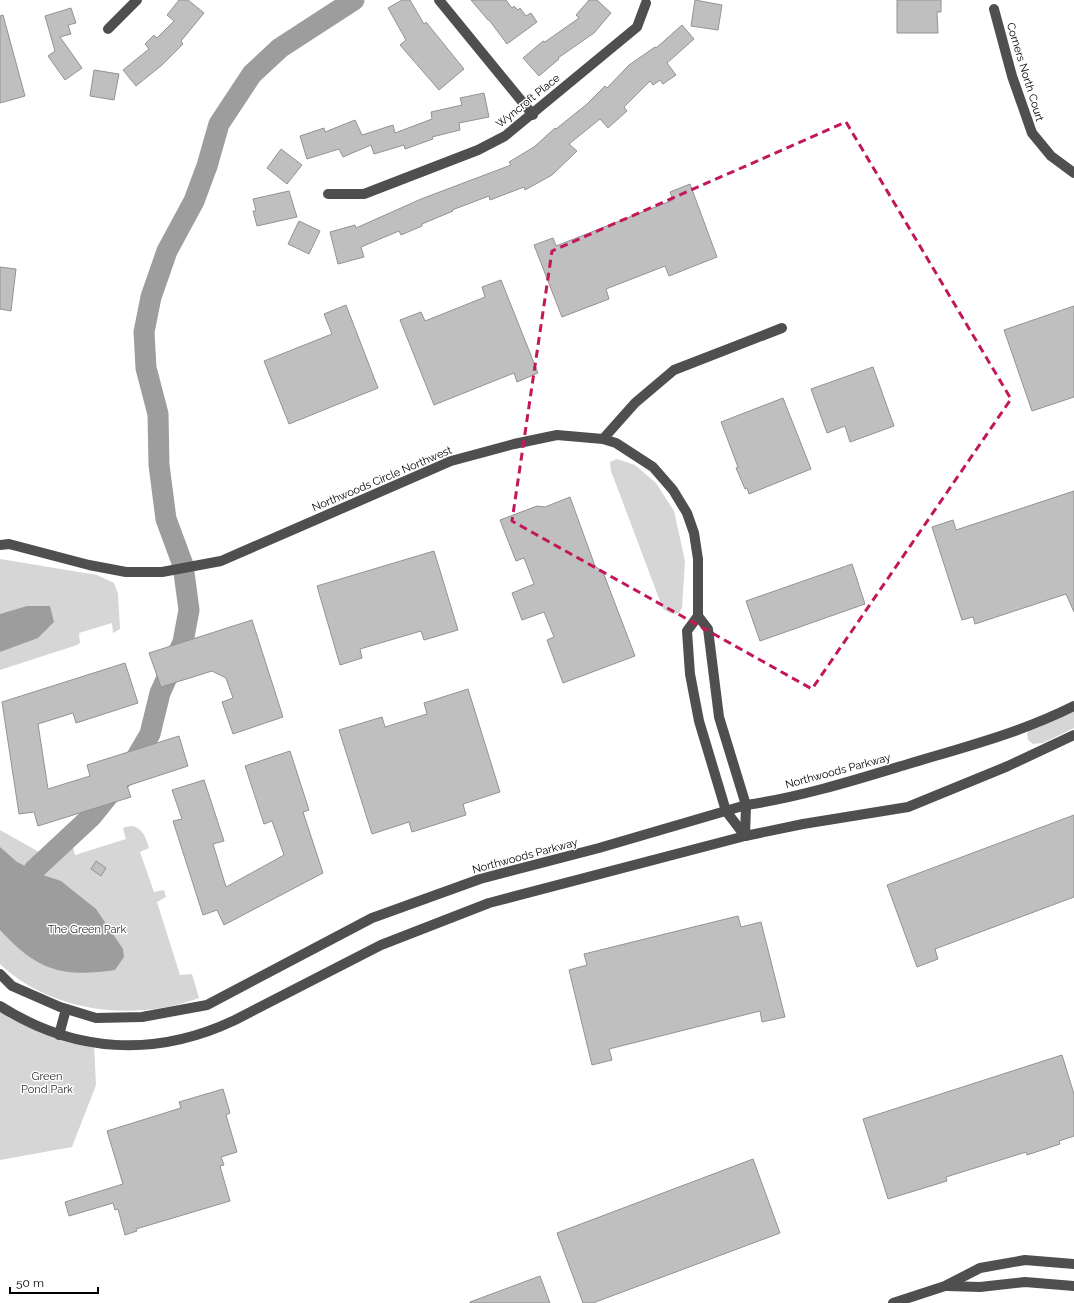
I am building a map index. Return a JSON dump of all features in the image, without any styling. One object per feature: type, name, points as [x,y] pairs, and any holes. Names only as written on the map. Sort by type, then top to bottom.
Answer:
[{"type":"street","points":[[108,29],[137,0]]},
{"type":"street","points":[[439,0],[533,115]]},
{"type":"street","name":"Wyncroft Place","points":[[328,194],[364,194],[470,152],[505,136],[533,115],[637,26],[646,3]]},
{"type":"street","name":"Corners North Court","points":[[994,9],[1012,76],[1032,133],[1051,156],[1074,172]]},
{"type":"street","points":[[603,439],[635,403],[674,370],[782,328]]},
{"type":"street","name":"Northwoods Circle Northwest","points":[[0,538],[5,544],[89,565],[126,572],[169,571],[221,561],[451,461],[514,444],[557,435],[603,439],[616,444],[653,467],[674,490],[687,513],[694,533],[698,559],[698,616]]},
{"type":"street","points":[[698,616],[708,629],[720,717],[746,805],[745,836],[726,811],[700,721],[690,674],[687,631],[698,616]]},
{"type":"street","name":"Northwoods Parkway","points":[[0,974],[12,986],[66,1009],[96,1018],[142,1017],[207,1005],[372,918],[480,880],[599,848],[746,805],[766,802],[874,774],[987,741],[1041,722],[1074,706]]},
{"type":"street","points":[[0,1006],[24,1021],[60,1035],[94,1044],[132,1046],[189,1038],[217,1029],[382,945],[489,903],[745,836],[908,807],[1001,769],[1074,735]]},
{"type":"street","points":[[60,1035],[66,1009]]},
{"type":"street","points":[[893,1303],[945,1286],[980,1268],[1025,1260],[1074,1264]]},
{"type":"street","points":[[945,1286],[980,1287],[1025,1282],[1074,1286]]},
{"type":"highlighted area","points":[[846,122],[1011,399],[812,689],[512,521],[552,251]]},
{"type":"green space","points":[[617,459],[635,465],[656,483],[674,511],[685,561],[682,608],[679,613],[672,614],[663,609],[611,471],[610,462]]},
{"type":"green space","points":[[0,559],[97,575],[114,583],[118,594],[120,629],[113,633],[112,623],[79,633],[80,643],[77,645],[0,670]]},
{"type":"green space","points":[[1074,710],[1074,728],[1043,743],[1033,744],[1028,740],[1027,734],[1029,730]]},
{"type":"green space","name":"The Green Park","points":[[132,826],[141,831],[148,844],[149,848],[140,852],[154,892],[164,890],[166,897],[157,902],[180,975],[192,974],[199,998],[148,1010],[121,1011],[95,1008],[69,1003],[44,993],[21,981],[0,964],[0,830],[39,852],[50,852],[71,846],[73,847],[75,855],[126,839],[123,829],[125,827]]},
{"type":"green space","name":"Green Pond Park","points":[[0,1006],[94,1044],[96,1085],[72,1147],[0,1160]]},
{"type":"shaded area","points":[[27,606],[50,606],[54,622],[38,638],[0,652],[0,614]]},
{"type":"shaded area","points":[[0,847],[17,862],[43,875],[61,881],[96,909],[123,949],[124,957],[115,970],[79,973],[51,968],[38,962],[13,944],[0,930]]},
{"type":"building","points":[[179,0],[188,0],[204,13],[181,41],[183,44],[162,65],[136,86],[123,70],[149,49],[145,44],[154,35],[157,38],[174,21],[167,15]]},
{"type":"building","points":[[402,0],[410,0],[424,24],[426,22],[464,69],[439,90],[400,45],[406,40],[388,8]]},
{"type":"building","points":[[471,0],[506,0],[512,8],[514,6],[518,10],[520,8],[526,16],[531,13],[537,22],[507,44],[489,20]]},
{"type":"building","points":[[589,0],[597,0],[611,13],[594,33],[558,58],[559,59],[539,76],[523,58],[543,41],[545,42],[579,18],[576,15]]},
{"type":"building","points":[[695,0],[722,5],[718,30],[691,26]]},
{"type":"building","points":[[897,0],[941,0],[941,12],[937,12],[938,33],[897,33]]},
{"type":"building","points":[[71,8],[76,23],[68,25],[71,34],[60,37],[82,68],[65,80],[48,56],[55,51],[45,16]]},
{"type":"building","points":[[3,15],[25,96],[0,103],[0,16]]},
{"type":"building","points":[[682,25],[694,39],[667,63],[676,75],[663,84],[660,80],[653,85],[650,81],[624,107],[627,111],[608,128],[600,119],[569,144],[577,151],[552,175],[525,190],[524,187],[490,200],[489,196],[452,210],[453,211],[401,235],[399,231],[361,247],[364,257],[338,264],[330,232],[355,225],[356,228],[421,199],[511,165],[509,162],[534,147],[555,128],[556,129],[587,104],[605,86],[607,88],[629,65],[655,47],[656,48]]},
{"type":"building","points":[[94,70],[119,74],[114,100],[90,96]]},
{"type":"building","points":[[484,93],[489,117],[459,123],[460,130],[432,137],[433,139],[405,149],[404,145],[374,154],[371,145],[343,157],[339,149],[307,159],[300,136],[324,128],[325,132],[355,120],[362,135],[393,125],[395,133],[432,119],[431,112],[462,105],[460,98]]},
{"type":"building","points":[[281,149],[302,165],[287,184],[267,168]]},
{"type":"building","points":[[690,184],[717,257],[669,276],[665,266],[606,289],[609,299],[562,317],[534,245],[553,238],[556,246],[673,200],[670,192]]},
{"type":"building","points":[[289,191],[297,217],[257,226],[253,211],[256,211],[253,199]]},
{"type":"building","points":[[299,221],[320,231],[309,254],[288,244]]},
{"type":"building","points":[[0,267],[16,269],[11,311],[0,309]]},
{"type":"building","points":[[501,280],[538,373],[517,382],[514,373],[434,405],[400,320],[421,312],[425,321],[485,297],[482,287]]},
{"type":"building","points":[[346,305],[378,388],[289,424],[264,361],[332,334],[324,314]]},
{"type":"building","points":[[1074,306],[1074,397],[1032,411],[1004,330]]},
{"type":"building","points":[[873,367],[894,426],[850,442],[845,426],[827,433],[811,389]]},
{"type":"building","points":[[783,398],[811,469],[749,494],[747,488],[745,489],[736,468],[738,467],[721,422]]},
{"type":"building","points":[[1074,491],[1074,612],[1066,594],[975,624],[973,617],[962,620],[932,527],[953,520],[956,530]]},
{"type":"building","points":[[570,497],[595,566],[603,572],[635,656],[563,683],[547,640],[554,637],[544,612],[522,620],[512,593],[534,584],[524,558],[516,561],[500,520],[537,506],[545,507]]},
{"type":"building","points":[[434,551],[458,630],[424,640],[421,631],[360,649],[362,658],[340,665],[317,586]]},
{"type":"building","points":[[852,564],[865,604],[760,641],[746,601]]},
{"type":"building","points":[[252,620],[283,717],[233,734],[222,702],[233,698],[226,678],[212,671],[161,687],[149,653]]},
{"type":"building","points":[[125,663],[138,703],[76,723],[73,713],[38,724],[48,789],[90,776],[87,765],[179,736],[188,766],[127,786],[131,797],[38,826],[34,812],[19,814],[2,702]]},
{"type":"building","points":[[468,689],[500,792],[463,804],[466,815],[412,832],[409,822],[372,834],[339,730],[382,717],[385,727],[427,714],[424,703]]},
{"type":"building","points":[[290,751],[309,810],[303,812],[323,873],[224,925],[217,910],[203,915],[173,821],[182,819],[172,790],[204,780],[224,841],[213,844],[226,887],[284,855],[272,821],[264,824],[245,766]]},
{"type":"building","points":[[1074,815],[1074,897],[935,949],[938,959],[917,967],[887,885]]},
{"type":"building","points":[[96,861],[106,868],[101,876],[91,869]]},
{"type":"building","points":[[738,916],[741,927],[761,922],[785,1017],[762,1022],[760,1011],[609,1049],[612,1060],[592,1065],[569,970],[587,965],[584,954]]},
{"type":"building","points":[[1062,1055],[1074,1094],[1074,1136],[1059,1141],[1060,1144],[1027,1155],[1026,1152],[946,1177],[947,1181],[888,1199],[863,1119]]},
{"type":"building","points":[[223,1089],[230,1113],[226,1115],[237,1152],[221,1157],[224,1165],[220,1166],[230,1201],[136,1229],[137,1231],[125,1235],[118,1209],[115,1210],[113,1203],[69,1216],[65,1202],[123,1184],[107,1131],[181,1108],[179,1102]]},
{"type":"building","points":[[753,1159],[780,1233],[593,1303],[583,1303],[557,1233]]},
{"type":"building","points":[[540,1276],[550,1303],[470,1303],[470,1302]]},
{"type":"waterway","points":[[34,870],[92,816],[129,770],[150,734],[160,693],[183,642],[189,610],[183,565],[166,519],[159,465],[158,414],[146,368],[144,332],[151,297],[167,251],[194,201],[207,166],[219,124],[252,74],[280,48],[354,0]]}]
